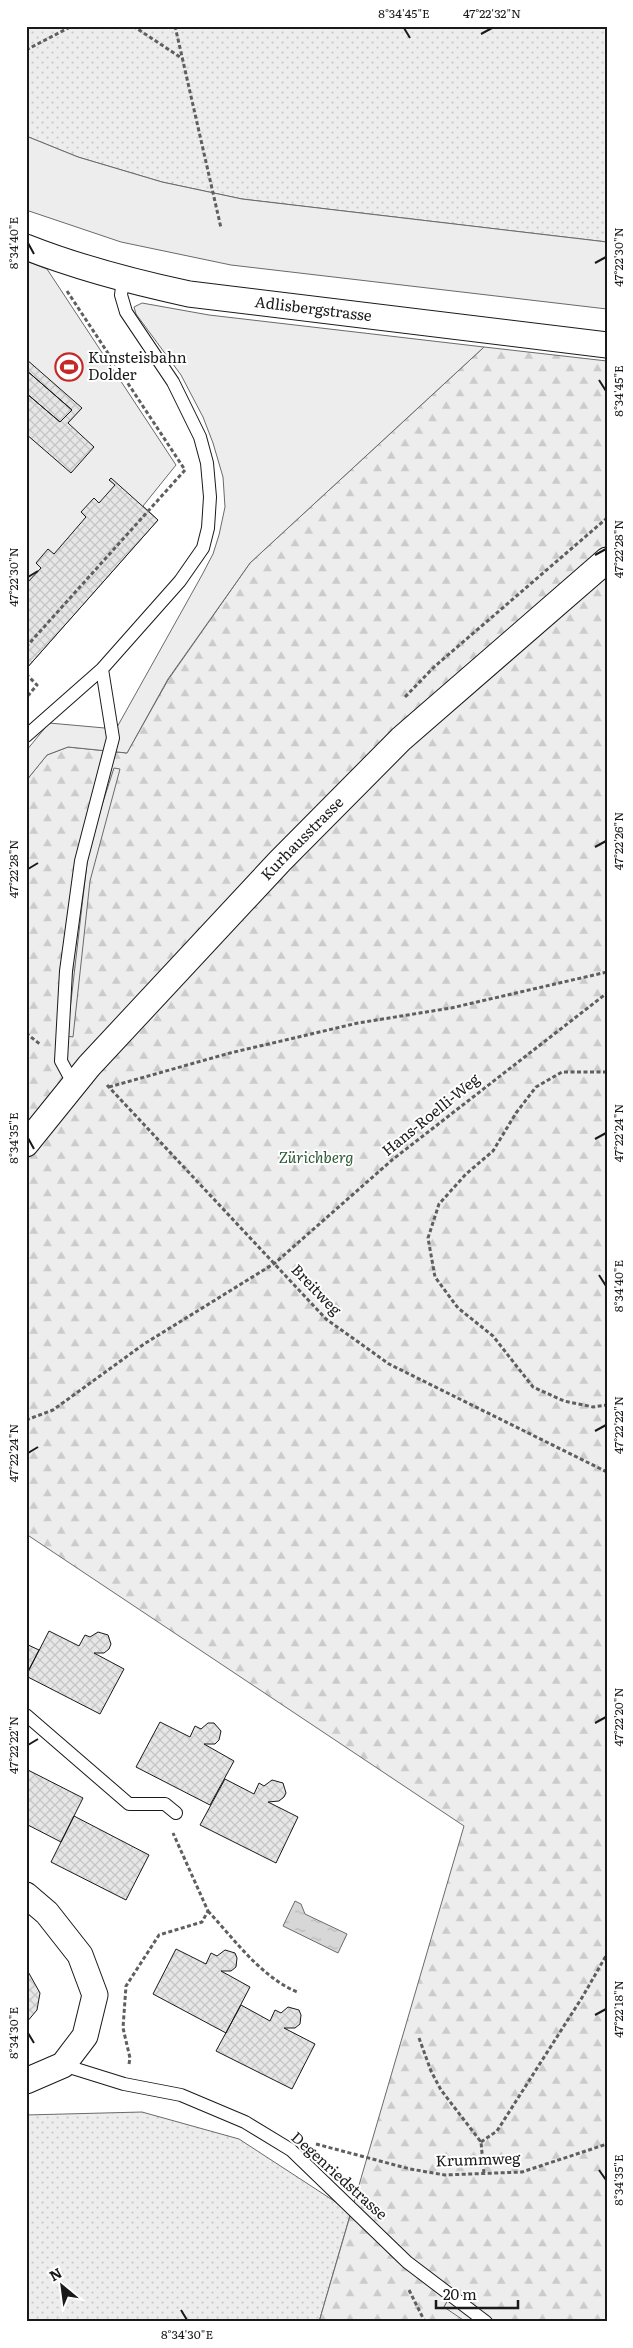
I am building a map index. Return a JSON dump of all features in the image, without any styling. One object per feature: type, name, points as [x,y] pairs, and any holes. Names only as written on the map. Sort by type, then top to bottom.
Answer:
[{"type":"street","name":"Adlisbergstrasse","points":[[26,247],[60,261],[123,279],[199,295],[607,345]]},
{"type":"street","name":"Kurhausstrasse","points":[[26,1144],[90,1066],[280,861],[402,739],[607,560]]},
{"type":"street","points":[[26,1895],[47,1913],[80,1955],[95,1995],[86,2036],[63,2065],[26,2081]]},
{"type":"lane","points":[[26,736],[102,669],[180,581],[203,548],[208,528],[210,498],[207,463],[200,437],[174,382],[126,312],[121,295],[123,279]]},
{"type":"lane","points":[[74,1085],[61,1061],[66,971],[81,860],[113,738],[102,669]]},
{"type":"lane","points":[[26,1715],[128,1804],[165,1804],[176,1813]]},
{"type":"lane","name":"Degenriedstrasse","points":[[63,2065],[124,2084],[181,2095],[245,2122],[292,2150],[407,2262],[486,2322]]},
{"type":"path","points":[[26,50],[72,26]]},
{"type":"path","points":[[134,26],[184,59]]},
{"type":"path","points":[[175,26],[221,228]]},
{"type":"path","points":[[26,647],[185,470],[63,285]]},
{"type":"path","points":[[26,674],[38,685],[26,698]]},
{"type":"path","points":[[109,1087],[230,1052],[358,1023],[451,1008],[607,972]]},
{"type":"path","name":"Hans-Roelli-Weg","points":[[26,1420],[53,1410],[144,1344],[275,1262],[392,1160],[607,994]]},
{"type":"path","name":"Breitweg","points":[[90,1066],[275,1262],[326,1319],[389,1364],[607,1472]]},
{"type":"path","points":[[607,1072],[562,1072],[536,1087],[516,1113],[493,1151],[466,1174],[439,1204],[428,1238],[435,1277],[458,1308],[493,1336],[533,1387],[564,1401],[593,1407],[607,1405]]},
{"type":"path","points":[[176,1813],[172,1829],[208,1910],[265,1972],[282,1985],[297,1992]]},
{"type":"path","points":[[124,2084],[130,2058],[123,2028],[126,1986],[158,1934],[202,1922],[208,1910]]},
{"type":"path","points":[[481,2142],[497,2131],[583,1996],[607,1954]]},
{"type":"path","points":[[419,2038],[431,2071],[441,2090],[481,2142],[484,2174]]},
{"type":"path","name":"Krummweg","points":[[292,2150],[310,2142],[410,2169],[445,2175],[522,2172],[607,2144]]},
{"type":"green space","points":[[26,26],[607,26],[607,242],[242,199],[162,182],[78,157],[26,136]]},
{"type":"green space","name":"Zürichberg","points":[[484,347],[607,361],[607,2322],[319,2322],[464,1826],[26,1534],[26,781],[47,755],[68,747],[127,753],[168,680],[250,563]]},
{"type":"green space","points":[[142,2112],[239,2139],[351,2212],[319,2322],[26,2322],[26,2115]]},
{"type":"shaded area","points":[[26,136],[78,157],[162,182],[242,199],[607,242],[607,309],[231,265],[121,242],[26,210]]},
{"type":"shaded area","name":"Kunsteisbahn Dolder","points":[[26,261],[47,269],[176,465],[143,506],[158,520],[26,669]]},
{"type":"shaded area","name":"Kunsteisbahn Dolder","points":[[142,303],[209,315],[484,347],[250,563],[168,679],[127,753],[68,747],[47,755],[26,781],[26,751],[49,723],[116,729],[202,575],[213,554],[219,535],[225,507],[223,477],[213,443],[203,417],[181,375],[136,314],[134,307]]},
{"type":"shaded area","points":[[114,768],[120,769],[90,881],[73,1037],[67,1036],[89,845]]},
{"type":"shaded area","points":[[448,2300],[480,2322],[466,2322],[444,2307]]},
{"type":"water","points":[[295,1901],[301,1904],[305,1914],[347,1934],[338,1953],[283,1926]]},
{"type":"building","points":[[26,359],[82,408],[68,423],[94,447],[71,473],[26,434],[26,393],[60,422],[72,410],[26,370]]},
{"type":"building","points":[[26,370],[72,410],[60,422],[26,393]]},
{"type":"building","points":[[111,478],[158,520],[26,669],[26,584],[41,568],[36,563],[48,549],[54,554],[86,517],[81,512],[94,498],[99,503],[115,485],[109,480]]},
{"type":"building","points":[[49,1631],[79,1646],[85,1635],[90,1637],[98,1632],[108,1635],[111,1644],[109,1649],[104,1653],[94,1653],[124,1669],[100,1714],[26,1676]]},
{"type":"building","points":[[26,1644],[39,1650],[26,1675]]},
{"type":"building","points":[[160,1722],[190,1737],[195,1726],[201,1729],[208,1723],[214,1723],[221,1731],[219,1740],[215,1744],[204,1744],[234,1761],[210,1805],[136,1767]]},
{"type":"building","points":[[26,1769],[83,1798],[61,1842],[26,1824]]},
{"type":"building","points":[[225,1779],[254,1794],[259,1783],[264,1786],[272,1780],[283,1783],[286,1793],[284,1797],[279,1801],[268,1802],[298,1817],[276,1863],[200,1825]]},
{"type":"building","points":[[74,1816],[149,1855],[126,1900],[51,1862]]},
{"type":"building","points":[[176,1949],[206,1964],[211,1953],[217,1956],[225,1950],[235,1953],[237,1958],[236,1967],[231,1971],[221,1971],[250,1987],[226,2033],[153,1994]]},
{"type":"building","points":[[26,1968],[40,1993],[37,2010],[26,2023]]},
{"type":"building","points":[[241,2005],[270,2021],[275,2010],[281,2013],[288,2007],[299,2010],[301,2015],[300,2024],[295,2028],[284,2028],[315,2044],[292,2089],[216,2051]]},
{"type":"place","name":"Kunsteisbahn Dolder","points":[[69,367]]}]
